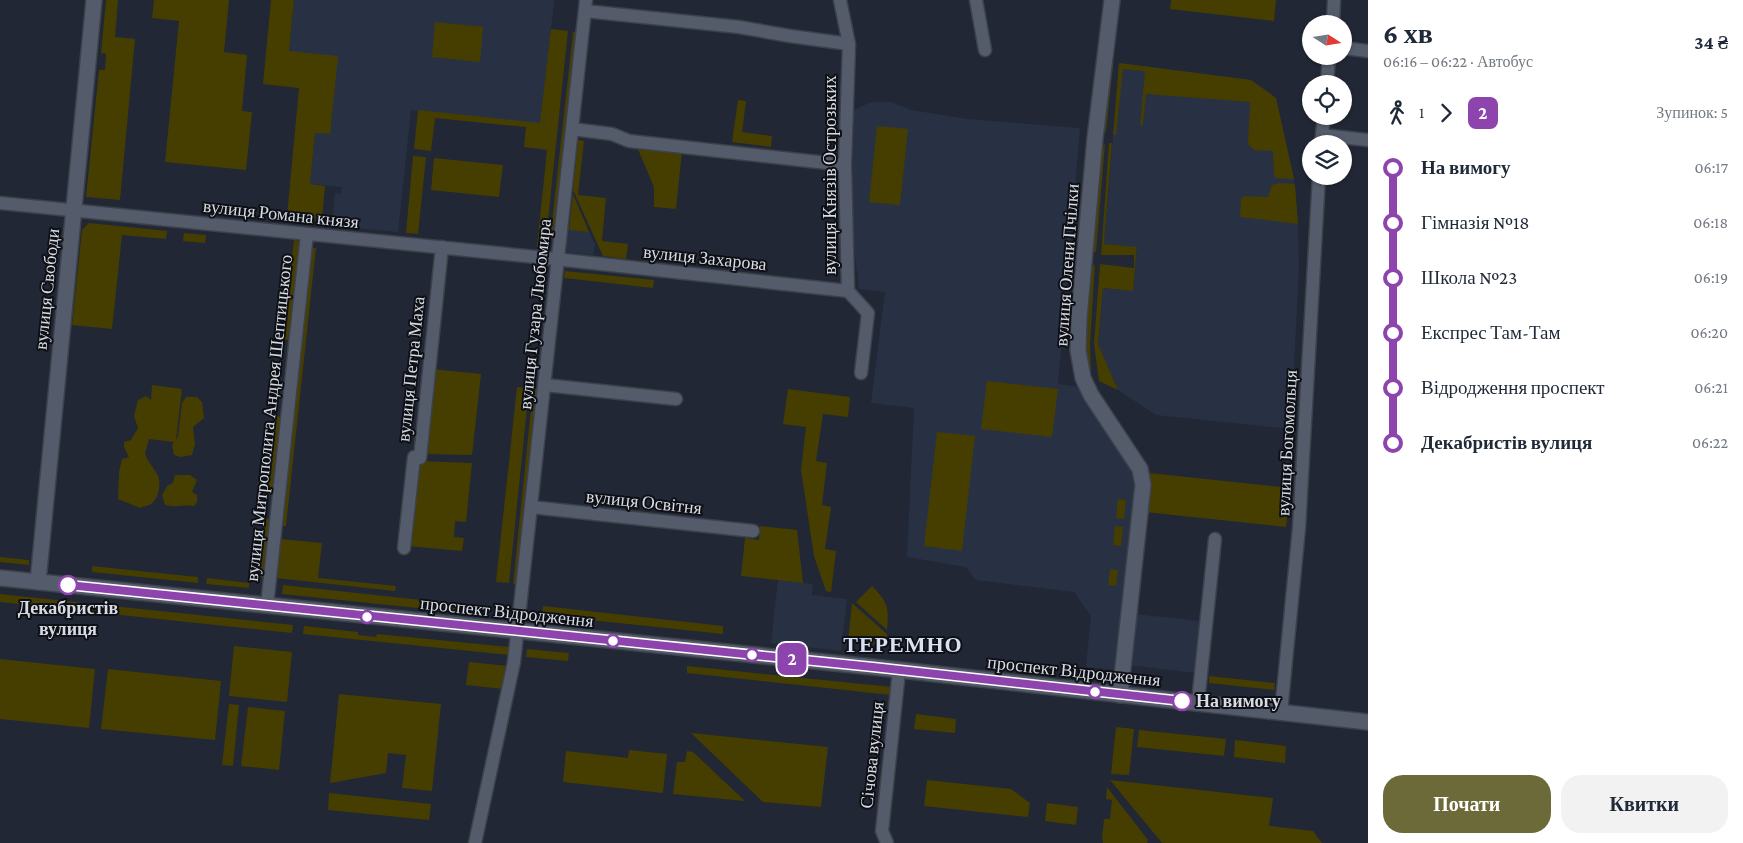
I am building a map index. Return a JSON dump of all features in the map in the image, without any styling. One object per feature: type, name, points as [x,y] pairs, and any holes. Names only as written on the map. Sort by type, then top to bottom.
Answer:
[{"type":"main road","name":"вулиця Свободи","points":[[38,582],[94,0]]},
{"type":"main road","name":"вулиця Олени Пчілки","points":[[1112,0],[1095,138],[1079,318],[1078,350],[1083,378],[1090,395],[1140,469],[1142,485],[1120,695]]},
{"type":"main road","name":"проспект Відродження","points":[[0,578],[1198,702],[1368,722]]},
{"type":"street","name":"вулиця Князів Острозьких","points":[[840,0],[849,44],[845,164],[848,291],[868,313],[861,373]]},
{"type":"street","points":[[976,0],[985,50]]},
{"type":"street","points":[[1333,15],[1334,0]]},
{"type":"street","points":[[586,6],[849,44]]},
{"type":"street","name":"вулиця Гузара Любомира","points":[[475,843],[514,662],[518,632],[586,6]]},
{"type":"street","points":[[1352,49],[1368,51]]},
{"type":"street","points":[[572,129],[612,134],[629,141],[845,164]]},
{"type":"street","points":[[1352,140],[1368,140]]},
{"type":"street","name":"вулиця Богомольця","points":[[1281,712],[1300,528],[1318,185]]},
{"type":"street","name":"вулиця Романа князя","points":[[0,203],[558,259]]},
{"type":"street","name":"вулиця Митрополита Андрея Шептицького","points":[[267,606],[307,234]]},
{"type":"street","name":"вулиця Петра Маха","points":[[404,548],[414,457],[420,458],[442,248]]},
{"type":"street","name":"вулиця Захарова","points":[[558,259],[848,291]]},
{"type":"street","points":[[544,385],[676,399]]},
{"type":"street","name":"вулиця Освітня","points":[[531,507],[753,532]]},
{"type":"street","points":[[1198,702],[1216,539]]},
{"type":"street","name":"Січова вулиця","points":[[887,843],[882,830],[899,671]]},
{"type":"shaded area","points":[[106,0],[118,0],[115,37],[135,39],[120,200],[86,197],[99,70],[105,70],[106,54],[101,53]]},
{"type":"shaded area","points":[[154,0],[229,0],[224,52],[247,55],[242,111],[252,112],[246,170],[165,162],[179,21],[152,18]]},
{"type":"shaded area","points":[[271,0],[294,0],[289,51],[338,56],[330,134],[315,133],[310,184],[325,186],[322,219],[287,216],[299,88],[263,84]]},
{"type":"shaded area","points":[[294,0],[554,0],[541,124],[411,110],[398,232],[332,226],[335,193],[341,194],[342,187],[310,184],[315,132],[329,134],[289,51]]},
{"type":"shaded area","points":[[1171,0],[1276,0],[1274,21],[1170,9]]},
{"type":"shaded area","points":[[435,22],[483,27],[480,62],[432,57]]},
{"type":"shaded area","points":[[551,29],[568,31],[545,248],[537,247],[547,150],[524,147],[526,127],[435,118],[431,151],[414,149],[418,110],[540,123]]},
{"type":"shaded area","points":[[573,32],[577,32],[555,239],[550,239]]},
{"type":"shaded area","points":[[1119,63],[1251,80],[1276,98],[1294,179],[1298,224],[1299,265],[1291,429],[1156,415],[1118,390],[1098,344],[1103,288],[1133,291],[1137,248],[1104,244]]},
{"type":"shaded area","points":[[1119,63],[1251,80],[1276,98],[1294,179],[1276,178],[1274,174],[1273,151],[1254,150],[1248,144],[1250,102],[1146,94],[1143,124],[1140,126],[1145,71],[1123,69],[1116,135],[1113,135]]},
{"type":"shaded area","points":[[1113,66],[1106,132],[1102,127],[1108,70]]},
{"type":"shaded area","points":[[738,100],[746,101],[742,132],[772,136],[771,147],[732,142]]},
{"type":"shaded area","points":[[871,102],[891,102],[911,110],[967,119],[1080,128],[1058,384],[1081,387],[1135,472],[1137,485],[1116,670],[1086,667],[1091,616],[1074,592],[976,580],[966,567],[907,557],[914,408],[871,403],[885,292],[859,289],[851,222],[854,110]]},
{"type":"shaded area","points":[[877,126],[908,129],[900,205],[869,202]]},
{"type":"shaded area","points":[[578,140],[584,141],[578,195],[606,198],[602,241],[628,244],[626,259],[603,256],[573,190]]},
{"type":"shaded area","points":[[1109,143],[1112,143],[1104,244],[1137,247],[1133,291],[1103,288],[1098,344],[1118,390],[1099,381],[1094,344],[1100,264],[1134,268],[1134,255],[1101,255]]},
{"type":"shaded area","points":[[1105,144],[1096,253],[1091,249],[1099,150]]},
{"type":"shaded area","points":[[637,147],[682,151],[676,209],[654,207],[654,187]]},
{"type":"shaded area","points":[[413,156],[426,157],[418,234],[406,233]]},
{"type":"shaded area","points":[[434,158],[503,165],[499,197],[431,190]]},
{"type":"shaded area","points":[[1280,183],[1295,184],[1298,224],[1240,217],[1241,199],[1244,196],[1268,197],[1272,185]]},
{"type":"shaded area","points":[[573,194],[589,232],[569,230]]},
{"type":"shaded area","points":[[89,223],[167,231],[166,239],[122,235],[112,329],[72,325],[82,230]]},
{"type":"shaded area","points":[[566,229],[589,232],[595,244],[593,255],[564,252]]},
{"type":"shaded area","points":[[184,233],[206,235],[205,243],[183,241]]},
{"type":"shaded area","points":[[294,240],[300,241],[290,340],[283,339]]},
{"type":"shaded area","points":[[311,248],[316,248],[286,526],[281,526]]},
{"type":"shaded area","points":[[1095,264],[1090,344],[1091,370],[1087,370],[1083,343],[1089,269]]},
{"type":"shaded area","points":[[565,271],[654,280],[653,288],[564,278]]},
{"type":"shaded area","points":[[432,369],[481,374],[472,455],[423,454]]},
{"type":"shaded area","points":[[987,381],[1058,389],[1052,437],[981,429]]},
{"type":"shaded area","points":[[152,385],[182,389],[176,440],[182,403],[186,397],[197,397],[202,402],[204,418],[193,427],[195,444],[192,455],[181,457],[174,455],[172,446],[174,442],[149,439],[145,454],[159,477],[159,490],[154,502],[140,508],[118,499],[119,472],[122,459],[129,457],[124,447],[124,442],[131,440],[138,428],[134,416],[138,400],[146,396],[151,400]]},
{"type":"shaded area","points":[[517,387],[529,388],[509,583],[496,582]]},
{"type":"shaded area","points":[[533,389],[538,389],[518,584],[513,584]]},
{"type":"shaded area","points":[[788,389],[850,397],[848,417],[823,414],[816,461],[827,463],[822,505],[831,507],[825,549],[836,551],[831,592],[826,591],[814,556],[801,470],[806,427],[783,424]]},
{"type":"shaded area","points":[[275,416],[283,417],[274,495],[267,495]]},
{"type":"shaded area","points":[[937,432],[975,436],[962,551],[924,546]]},
{"type":"shaded area","points":[[417,461],[472,463],[466,522],[455,521],[454,537],[464,538],[462,551],[408,546]]},
{"type":"shaded area","points":[[1149,473],[1290,488],[1286,527],[1145,512]]},
{"type":"shaded area","points":[[175,475],[190,475],[197,480],[192,492],[197,495],[197,502],[194,506],[165,505],[162,495],[167,486],[173,483]]},
{"type":"shaded area","points":[[1118,499],[1126,500],[1124,519],[1116,518]]},
{"type":"shaded area","points":[[264,518],[272,519],[265,578],[258,577]]},
{"type":"shaded area","points":[[760,526],[797,530],[803,583],[741,576],[745,538],[759,540]]},
{"type":"shaded area","points":[[1115,526],[1123,527],[1121,546],[1113,545]]},
{"type":"shaded area","points":[[280,539],[322,543],[318,578],[396,586],[395,591],[276,578]]},
{"type":"shaded area","points":[[0,557],[29,560],[29,565],[0,562]]},
{"type":"shaded area","points":[[92,566],[198,577],[198,583],[92,572]]},
{"type":"shaded area","points":[[1110,569],[1118,570],[1116,586],[1108,585]]},
{"type":"shaded area","points":[[207,578],[249,583],[249,588],[206,584]]},
{"type":"shaded area","points":[[778,580],[813,584],[812,595],[847,599],[841,651],[771,643]]},
{"type":"shaded area","points":[[283,585],[477,606],[476,614],[282,594]]},
{"type":"shaded area","points":[[872,586],[886,605],[888,615],[887,630],[856,602]]},
{"type":"shaded area","points":[[0,594],[103,605],[102,613],[0,602]]},
{"type":"shaded area","points":[[852,603],[887,634],[886,645],[848,641]]},
{"type":"shaded area","points":[[112,606],[293,625],[292,633],[111,614]]},
{"type":"shaded area","points":[[543,606],[723,626],[723,634],[542,615]]},
{"type":"shaded area","points":[[1134,614],[1201,621],[1195,673],[1129,665]]},
{"type":"shaded area","points":[[304,626],[358,632],[358,635],[376,637],[377,634],[510,647],[509,655],[303,634]]},
{"type":"shaded area","points":[[234,646],[292,652],[287,702],[229,696]]},
{"type":"shaded area","points":[[527,649],[569,653],[568,661],[526,657]]},
{"type":"shaded area","points":[[0,659],[95,669],[89,728],[0,719]]},
{"type":"shaded area","points":[[469,662],[508,666],[503,689],[466,685]]},
{"type":"shaded area","points":[[687,666],[892,687],[891,695],[687,673]]},
{"type":"shaded area","points":[[108,669],[221,681],[215,740],[101,729]]},
{"type":"shaded area","points":[[1209,676],[1275,683],[1274,690],[1209,683]]},
{"type":"shaded area","points":[[339,694],[441,704],[432,791],[402,788],[406,755],[388,753],[386,773],[330,783]]},
{"type":"shaded area","points":[[229,704],[239,705],[233,766],[222,765]]},
{"type":"shaded area","points":[[248,707],[285,711],[279,770],[241,766]]},
{"type":"shaded area","points":[[916,714],[956,719],[955,733],[914,729]]},
{"type":"shaded area","points":[[1116,727],[1134,729],[1129,775],[1111,774]]},
{"type":"shaded area","points":[[1139,730],[1226,739],[1224,756],[1137,747]]},
{"type":"shaded area","points":[[691,733],[828,747],[821,807],[763,802]]},
{"type":"shaded area","points":[[1235,740],[1286,746],[1285,763],[1234,757]]},
{"type":"shaded area","points":[[629,750],[667,754],[663,793],[563,782],[566,751],[628,758]]},
{"type":"shaded area","points":[[687,751],[693,752],[745,801],[673,794],[677,762],[685,762]]},
{"type":"shaded area","points":[[927,780],[1011,789],[1030,803],[1028,817],[924,806]]},
{"type":"shaded area","points":[[1110,780],[1273,798],[1269,826],[1313,831],[1322,843],[1162,843]]},
{"type":"shaded area","points":[[1107,787],[1148,840],[1147,843],[1103,843],[1104,819],[1110,819],[1112,800],[1106,799]]},
{"type":"shaded area","points":[[329,793],[431,804],[429,820],[328,810]]},
{"type":"shaded area","points":[[1047,803],[1078,807],[1076,825],[1045,821]]},
{"type":"bus line","name":"2","points":[[68,585],[873,667],[1182,701]]},
{"type":"place","name":"Декабристів вулиця","points":[[68,585]]},
{"type":"place","name":"На вимогу","points":[[1182,701]]},
{"type":"district","name":"ТЕРЕМНО","points":[[903,644]]}]
